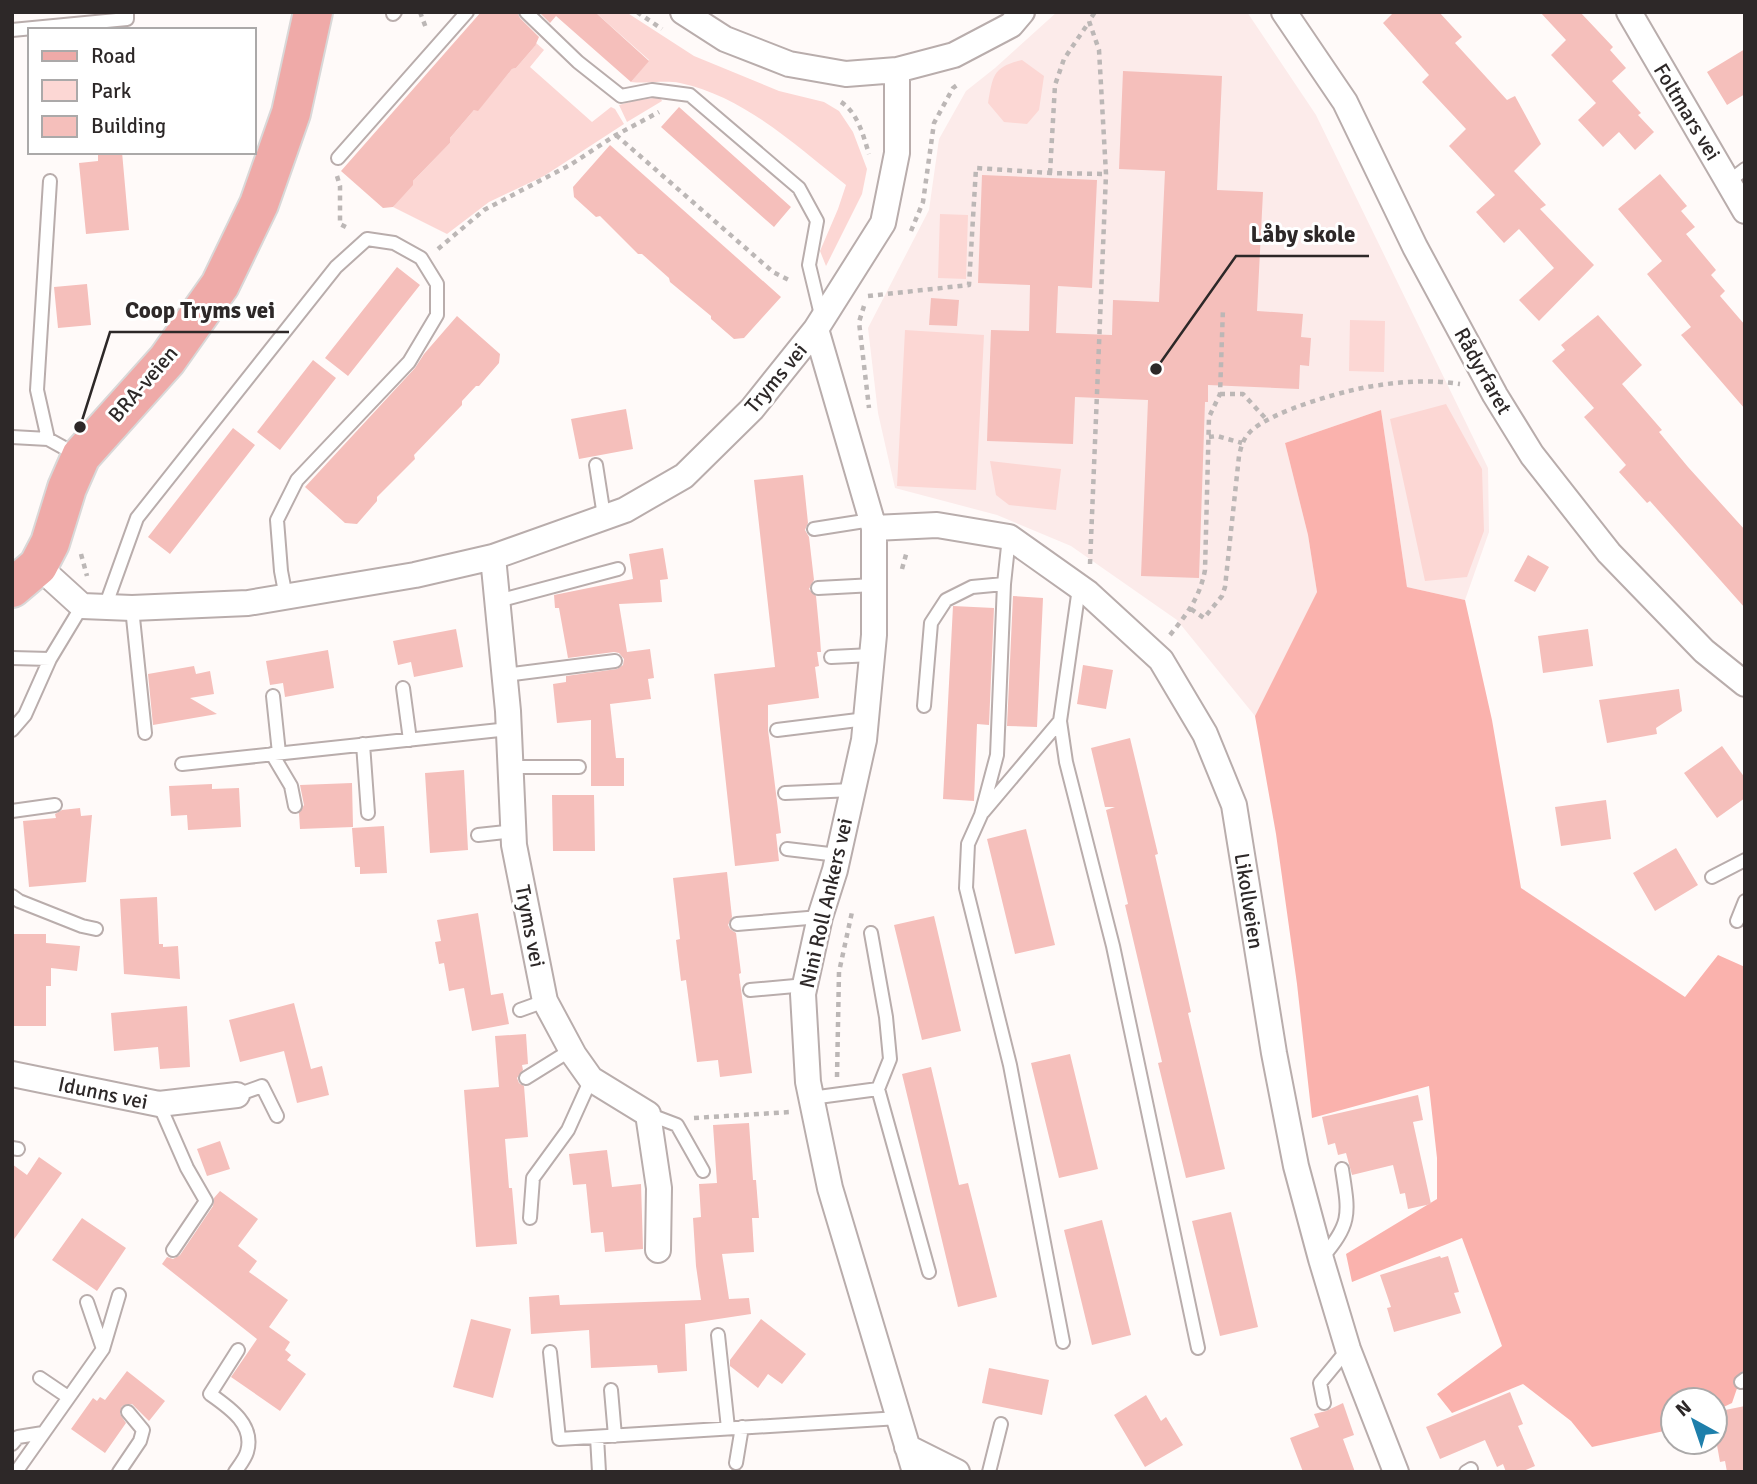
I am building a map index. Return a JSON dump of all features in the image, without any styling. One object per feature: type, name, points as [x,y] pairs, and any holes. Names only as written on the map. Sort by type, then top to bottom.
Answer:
[{"type":"main road","name":"BRA-veien","points":[[25,577],[50,543],[67,488],[64,448],[167,360],[220,285],[259,204],[291,113],[313,12]]},
{"type":"street","points":[[683,12],[726,39],[789,64],[846,74],[897,70],[954,55],[1011,25],[1023,12]]},
{"type":"street","name":"Rådyrfaret","points":[[1284,12],[1345,102],[1415,247],[1495,395],[1532,455],[1609,553],[1704,651],[1745,684]]},
{"type":"street","name":"Foltmars vei","points":[[1629,12],[1737,176],[1745,211]]},
{"type":"street","name":"Tryms vei","points":[[94,607],[248,603],[415,575],[493,556],[625,510],[684,476],[752,409],[819,324],[825,295],[883,223],[897,153],[897,70]]},
{"type":"street","name":"Nini Roll Ankers vei","points":[[819,324],[880,525],[864,740],[806,985],[804,1007],[807,1082],[830,1188],[915,1472]]},
{"type":"street","name":"Likollveien","points":[[880,525],[937,525],[1009,537],[1083,590],[1161,660],[1205,734],[1234,805],[1274,1053],[1296,1166],[1348,1349],[1396,1472]]},
{"type":"street","name":"Tryms vei","points":[[493,556],[509,729],[514,845],[545,1001],[571,1050],[591,1079],[648,1114]]},
{"type":"street","points":[[25,577],[94,607]]},
{"type":"street","name":"Idunns vei","points":[[12,1074],[159,1104],[237,1095]]},
{"type":"street","points":[[648,1114],[659,1188],[658,1250]]},
{"type":"street","points":[[907,1447],[957,1472]]},
{"type":"lane","points":[[33,28],[127,19],[127,12]]},
{"type":"lane","points":[[338,158],[467,12]]},
{"type":"lane","points":[[526,12],[578,62],[621,96],[652,90],[690,95],[799,188],[817,221],[809,265],[825,295]]},
{"type":"lane","points":[[50,181],[37,390],[64,448]]},
{"type":"lane","points":[[12,730],[25,715],[50,659],[94,607],[137,518],[336,267],[367,239],[394,243],[423,262],[437,284],[437,315],[409,362],[297,480],[277,520],[286,597]]},
{"type":"lane","points":[[12,437],[64,448]]},
{"type":"lane","points":[[596,465],[604,516]]},
{"type":"lane","points":[[814,529],[880,525]]},
{"type":"lane","points":[[1009,537],[1004,584],[997,755],[981,815],[968,844],[966,888],[1010,1065],[1063,1342]]},
{"type":"lane","points":[[498,601],[618,569]]},
{"type":"lane","points":[[924,706],[931,623],[946,600],[972,587],[1004,584]]},
{"type":"lane","points":[[818,588],[874,585]]},
{"type":"lane","points":[[1083,590],[1060,721],[1066,762],[1113,946],[1198,1348]]},
{"type":"lane","points":[[132,608],[145,733]]},
{"type":"lane","points":[[831,657],[872,655]]},
{"type":"lane","points":[[12,658],[50,659]]},
{"type":"lane","points":[[505,675],[615,661]]},
{"type":"lane","points":[[403,688],[410,740]]},
{"type":"lane","points":[[273,696],[275,754],[291,786],[295,806]]},
{"type":"lane","points":[[777,730],[866,719]]},
{"type":"lane","points":[[981,815],[1060,721]]},
{"type":"lane","points":[[182,764],[509,729]]},
{"type":"lane","points":[[363,744],[368,813]]},
{"type":"lane","points":[[511,767],[579,767]]},
{"type":"lane","points":[[785,793],[853,790]]},
{"type":"lane","points":[[12,811],[55,806]]},
{"type":"lane","points":[[478,835],[513,831]]},
{"type":"lane","points":[[787,849],[838,855]]},
{"type":"lane","points":[[1712,877],[1745,860]]},
{"type":"lane","points":[[12,896],[82,926],[96,929]]},
{"type":"lane","points":[[1737,921],[1745,901]]},
{"type":"lane","points":[[737,924],[820,917]]},
{"type":"lane","points":[[871,933],[886,1017],[890,1059],[878,1089],[929,1272]]},
{"type":"lane","points":[[750,990],[806,985]]},
{"type":"lane","points":[[520,1010],[545,1001]]},
{"type":"lane","points":[[526,1077],[571,1050]]},
{"type":"lane","points":[[530,1218],[533,1178],[568,1130],[591,1079]]},
{"type":"lane","points":[[237,1095],[262,1086],[276,1116]]},
{"type":"lane","points":[[812,1102],[838,1093],[878,1089]]},
{"type":"lane","points":[[159,1104],[187,1168],[206,1201],[173,1250]]},
{"type":"lane","points":[[648,1114],[677,1125],[703,1171]]},
{"type":"lane","points":[[1321,1259],[1337,1241],[1347,1223],[1342,1168]]},
{"type":"lane","points":[[16,1472],[103,1349],[119,1295]]},
{"type":"lane","points":[[87,1302],[103,1349]]},
{"type":"lane","points":[[718,1335],[728,1427]]},
{"type":"lane","points":[[1324,1403],[1320,1383],[1348,1349]]},
{"type":"lane","points":[[235,1472],[247,1453],[248,1431],[235,1412],[210,1394],[238,1350]]},
{"type":"lane","points":[[550,1352],[559,1439],[899,1418]]},
{"type":"lane","points":[[40,1378],[68,1397]]},
{"type":"lane","points":[[611,1390],[615,1436]]},
{"type":"lane","points":[[119,1472],[140,1441],[143,1430],[128,1412]]},
{"type":"lane","points":[[989,1472],[1001,1424]]},
{"type":"lane","points":[[736,1463],[742,1427]]},
{"type":"lane","points":[[12,1444],[18,1437],[43,1433]]},
{"type":"lane","points":[[597,1437],[599,1472]]},
{"type":"path","points":[[637,12],[668,33]]},
{"type":"path","points":[[1050,173],[1055,85],[1064,59],[1095,12]]},
{"type":"path","points":[[1083,590],[1106,174],[1099,50],[1089,21]]},
{"type":"path","points":[[910,233],[923,202],[934,123],[953,88],[962,81]]},
{"type":"path","points":[[423,262],[484,210],[570,165],[616,135],[690,95]]},
{"type":"path","points":[[831,95],[848,106],[859,124],[870,156]]},
{"type":"path","points":[[625,122],[629,128]]},
{"type":"path","points":[[616,135],[773,272],[825,295],[867,296],[969,285],[976,168],[1106,174]]},
{"type":"path","points":[[338,158],[335,170],[340,186],[340,224],[367,239]]},
{"type":"path","points":[[869,408],[859,322],[867,296],[875,285]]},
{"type":"path","points":[[1154,655],[1191,609],[1202,588],[1205,570],[1209,417],[1220,394],[1223,309]]},
{"type":"path","points":[[1191,609],[1204,618],[1222,596],[1225,587],[1239,456],[1242,443],[1250,432],[1268,420],[1326,398],[1378,385],[1440,381],[1465,384]]},
{"type":"path","points":[[1220,394],[1243,394],[1268,420]]},
{"type":"path","points":[[1209,437],[1217,436],[1242,443]]},
{"type":"path","points":[[880,525],[907,551]]},
{"type":"path","points":[[900,576],[907,551],[914,547]]},
{"type":"path","points":[[838,1093],[836,1056],[839,972],[852,910]]},
{"type":"path","points":[[677,1125],[695,1117],[796,1111],[812,1102]]},
{"type":"shaded area","points":[[1057,12],[1247,12],[1316,115],[1488,468],[1489,532],[1465,600],[1407,587],[1381,410],[1285,443],[1308,535],[1317,592],[1255,716],[1177,620],[1071,546],[997,515],[895,488],[878,413],[868,328],[929,210],[939,139],[966,91]]},
{"type":"shaded area","points":[[1381,410],[1407,587],[1465,600],[1492,720],[1521,888],[1685,997],[1718,955],[1745,967],[1745,1365],[1732,1403],[1729,1404],[1729,1386],[1659,1386],[1659,1432],[1592,1447],[1571,1421],[1523,1384],[1452,1413],[1437,1394],[1502,1346],[1462,1238],[1352,1282],[1346,1254],[1437,1199],[1437,1158],[1429,1086],[1312,1118],[1276,834],[1255,716],[1317,592],[1308,535],[1285,443]]},
{"type":"green space","points":[[595,12],[626,12],[694,56],[779,91],[824,102],[839,111],[853,132],[867,169],[862,194],[826,266],[820,251],[846,185],[768,124],[726,99],[680,83],[631,82],[649,60]]},
{"type":"green space","points":[[535,42],[544,50],[530,67],[592,122],[611,107],[624,124],[544,176],[489,202],[447,234],[393,207],[413,181],[450,143],[450,138],[474,110],[478,110],[535,46]]},
{"type":"green space","points":[[1022,60],[1044,76],[1039,110],[1027,124],[1004,122],[988,103],[991,85],[1000,69]]},
{"type":"green space","points":[[660,97],[662,101],[627,122],[619,105],[633,101]]},
{"type":"green space","points":[[940,214],[968,215],[966,279],[938,278]]},
{"type":"green space","points":[[1350,320],[1385,321],[1384,372],[1349,371]]},
{"type":"green space","points":[[905,330],[984,335],[976,490],[897,486]]},
{"type":"green space","points":[[1446,404],[1482,469],[1484,531],[1467,577],[1425,581],[1390,419]]},
{"type":"green space","points":[[990,461],[1061,469],[1056,510],[1009,505],[996,495]]},
{"type":"building","points":[[481,12],[517,12],[539,37],[535,46],[516,68],[512,69],[478,111],[474,110],[450,138],[450,143],[413,181],[413,185],[393,207],[383,208],[341,171]]},
{"type":"building","points":[[539,12],[595,12],[649,61],[631,82],[556,16],[550,23]]},
{"type":"building","points":[[1394,12],[1439,12],[1462,37],[1455,43],[1507,100],[1515,96],[1541,144],[1514,171],[1546,205],[1540,209],[1594,265],[1539,321],[1519,300],[1554,268],[1519,229],[1504,243],[1476,212],[1495,195],[1449,146],[1466,129],[1422,82],[1429,75],[1383,23]]},
{"type":"building","points":[[1540,12],[1580,12],[1613,47],[1610,50],[1626,68],[1612,81],[1654,132],[1635,150],[1619,132],[1603,147],[1578,120],[1596,103],[1551,55],[1566,40]]},
{"type":"building","points":[[1745,49],[1745,94],[1727,105],[1707,72]]},
{"type":"building","points":[[1123,71],[1222,76],[1217,190],[1263,192],[1257,311],[1303,314],[1301,337],[1311,338],[1309,366],[1300,365],[1299,389],[1208,385],[1208,402],[1205,402],[1199,578],[1141,576],[1148,400],[1075,397],[1073,444],[987,441],[991,330],[1029,331],[1030,285],[978,283],[982,175],[1097,180],[1092,288],[1058,286],[1056,333],[1112,335],[1113,300],[1159,302],[1165,171],[1119,169]]},
{"type":"building","points":[[679,107],[791,207],[774,227],[661,127]]},
{"type":"building","points":[[610,145],[781,297],[744,338],[734,339],[642,254],[638,254],[600,216],[596,217],[574,197],[573,187]]},
{"type":"building","points":[[98,154],[122,154],[129,230],[86,234],[79,163],[98,161]]},
{"type":"building","points":[[1660,174],[1687,206],[1681,211],[1695,227],[1686,234],[1716,270],[1711,275],[1725,291],[1720,296],[1745,325],[1745,409],[1681,335],[1691,327],[1647,274],[1662,261],[1618,209]]},
{"type":"building","points":[[397,267],[420,285],[348,376],[325,358]]},
{"type":"building","points":[[87,284],[91,325],[58,328],[54,287]]},
{"type":"building","points":[[931,298],[959,300],[957,326],[929,325]]},
{"type":"building","points":[[1598,315],[1642,365],[1622,384],[1662,430],[1659,432],[1688,467],[1745,530],[1745,608],[1650,501],[1647,503],[1619,472],[1626,465],[1584,417],[1594,408],[1552,361],[1565,350],[1561,345]]},
{"type":"building","points":[[457,316],[500,354],[499,363],[414,455],[415,459],[377,497],[377,501],[357,524],[345,523],[305,487],[415,368]]},
{"type":"building","points":[[313,360],[336,378],[280,450],[257,432]]},
{"type":"building","points":[[626,409],[633,449],[579,459],[571,419]]},
{"type":"building","points":[[233,428],[255,445],[170,554],[148,537]]},
{"type":"building","points":[[803,475],[808,523],[805,530],[809,537],[814,580],[809,589],[816,596],[820,638],[821,652],[817,652],[819,666],[815,667],[819,698],[768,705],[768,730],[781,833],[776,834],[779,861],[735,866],[714,674],[775,667],[754,480]]},
{"type":"building","points":[[663,548],[668,579],[660,580],[662,602],[619,604],[627,652],[650,649],[654,678],[648,679],[651,699],[610,704],[616,758],[624,758],[624,786],[591,786],[591,720],[557,723],[553,684],[566,682],[566,676],[617,669],[623,665],[624,659],[614,652],[568,658],[554,595],[633,579],[629,554]]},
{"type":"building","points":[[1528,555],[1549,567],[1535,592],[1514,581]]},
{"type":"building","points":[[1013,596],[1043,598],[1037,727],[1007,726]]},
{"type":"building","points":[[953,606],[994,608],[989,725],[977,724],[974,801],[943,799]]},
{"type":"building","points":[[456,629],[463,667],[414,677],[411,662],[398,665],[393,641]]},
{"type":"building","points":[[1588,629],[1593,666],[1543,673],[1538,636]]},
{"type":"building","points":[[328,650],[334,688],[285,697],[283,683],[270,685],[266,661]]},
{"type":"building","points":[[1083,665],[1113,670],[1106,709],[1077,704]]},
{"type":"building","points":[[194,666],[196,674],[210,671],[214,694],[190,698],[217,714],[153,725],[148,674]]},
{"type":"building","points":[[1679,689],[1682,711],[1656,728],[1657,734],[1607,743],[1599,700]]},
{"type":"building","points":[[1130,738],[1158,854],[1155,855],[1191,1012],[1188,1013],[1225,1169],[1186,1178],[1158,1063],[1162,1062],[1106,810],[1115,807],[1105,807],[1091,748]]},
{"type":"building","points":[[1722,746],[1745,778],[1745,798],[1717,818],[1684,773]]},
{"type":"building","points":[[464,770],[468,850],[430,853],[425,773]]},
{"type":"building","points":[[352,783],[353,827],[300,829],[299,813],[304,805],[300,785]]},
{"type":"building","points":[[212,784],[212,789],[239,788],[241,827],[188,830],[187,815],[171,816],[169,786]]},
{"type":"building","points":[[552,795],[594,795],[595,851],[553,851]]},
{"type":"building","points":[[1606,800],[1611,839],[1561,846],[1555,807]]},
{"type":"building","points":[[80,808],[81,816],[92,815],[86,882],[29,887],[23,821],[56,818],[55,814],[62,810]]},
{"type":"building","points":[[384,826],[387,873],[360,874],[360,867],[355,867],[352,828]]},
{"type":"building","points":[[1026,829],[1055,945],[1015,954],[987,839]]},
{"type":"building","points":[[1676,848],[1698,885],[1655,911],[1633,873]]},
{"type":"building","points":[[727,872],[732,917],[728,925],[736,933],[752,1073],[720,1077],[718,1060],[697,1062],[686,980],[681,981],[676,940],[680,939],[673,878]]},
{"type":"building","points":[[157,897],[159,944],[163,944],[163,947],[178,946],[180,979],[124,974],[120,899]]},
{"type":"building","points":[[478,913],[491,995],[503,993],[509,1024],[472,1031],[464,988],[449,991],[444,963],[439,964],[435,942],[441,941],[437,920]]},
{"type":"building","points":[[934,916],[961,1031],[922,1040],[894,925]]},
{"type":"building","points":[[12,934],[46,934],[46,943],[80,946],[77,971],[51,968],[51,986],[46,986],[46,1026],[12,1026]]},
{"type":"building","points":[[294,1003],[311,1069],[322,1066],[329,1095],[297,1103],[284,1051],[240,1062],[229,1020]]},
{"type":"building","points":[[187,1006],[190,1067],[160,1069],[158,1047],[114,1051],[111,1013]]},
{"type":"building","points":[[526,1034],[528,1064],[522,1065],[523,1070],[517,1078],[524,1086],[528,1137],[505,1139],[517,1244],[476,1247],[464,1090],[499,1087],[495,1036]]},
{"type":"building","points":[[1070,1054],[1098,1169],[1059,1178],[1031,1063]]},
{"type":"building","points":[[931,1067],[959,1185],[968,1183],[997,1297],[958,1307],[902,1074]]},
{"type":"building","points":[[1418,1095],[1423,1120],[1413,1122],[1431,1204],[1408,1209],[1405,1193],[1400,1194],[1393,1165],[1352,1175],[1346,1153],[1338,1155],[1335,1143],[1328,1145],[1322,1117]]},
{"type":"building","points":[[749,1123],[759,1218],[752,1218],[754,1252],[722,1254],[729,1299],[749,1298],[751,1314],[685,1324],[687,1371],[658,1373],[657,1365],[591,1368],[589,1330],[531,1334],[529,1297],[559,1295],[560,1305],[701,1300],[693,1218],[701,1217],[699,1184],[717,1183],[713,1125]]},
{"type":"building","points":[[220,1141],[230,1169],[207,1176],[197,1149]]},
{"type":"building","points":[[607,1150],[612,1187],[641,1184],[643,1249],[605,1252],[603,1232],[591,1233],[586,1184],[573,1185],[569,1154]]},
{"type":"building","points":[[39,1157],[62,1173],[12,1242],[12,1164],[27,1175]]},
{"type":"building","points":[[220,1191],[258,1219],[238,1246],[257,1261],[249,1272],[288,1300],[269,1327],[290,1342],[285,1350],[291,1355],[287,1360],[306,1374],[280,1411],[231,1377],[257,1339],[162,1264],[167,1257],[173,1259],[180,1255]]},
{"type":"building","points":[[1231,1212],[1258,1327],[1220,1336],[1192,1221]]},
{"type":"building","points":[[82,1218],[126,1248],[97,1291],[52,1260]]},
{"type":"building","points":[[1102,1220],[1131,1335],[1092,1345],[1064,1230]]},
{"type":"building","points":[[1440,1256],[1448,1256],[1459,1292],[1454,1293],[1461,1313],[1394,1332],[1387,1308],[1391,1307],[1380,1275]]},
{"type":"building","points":[[471,1319],[511,1329],[493,1398],[453,1387]]},
{"type":"building","points":[[761,1319],[806,1354],[782,1384],[768,1374],[758,1388],[730,1366],[730,1360]]},
{"type":"building","points":[[989,1368],[1049,1380],[1042,1415],[982,1403]]},
{"type":"building","points":[[127,1371],[165,1401],[149,1421],[132,1404],[122,1406],[120,1414],[126,1423],[105,1453],[71,1429],[93,1398],[97,1401],[100,1397],[105,1400]]},
{"type":"building","points":[[1510,1392],[1523,1424],[1518,1426],[1535,1466],[1521,1472],[1506,1472],[1503,1464],[1497,1467],[1485,1440],[1440,1459],[1426,1427]]},
{"type":"building","points":[[1146,1395],[1161,1421],[1166,1417],[1183,1445],[1145,1467],[1114,1415]]},
{"type":"building","points":[[1343,1403],[1354,1435],[1343,1439],[1355,1472],[1303,1472],[1290,1438],[1319,1427],[1314,1414]]},
{"type":"building","points":[[1745,1406],[1745,1472],[1727,1472],[1725,1461],[1720,1462],[1719,1456],[1729,1456],[1729,1409]]},
{"type":"place","name":"Låby skole","points":[[1156,369]]},
{"type":"place","name":"Coop Tryms vei","points":[[80,427]]}]
